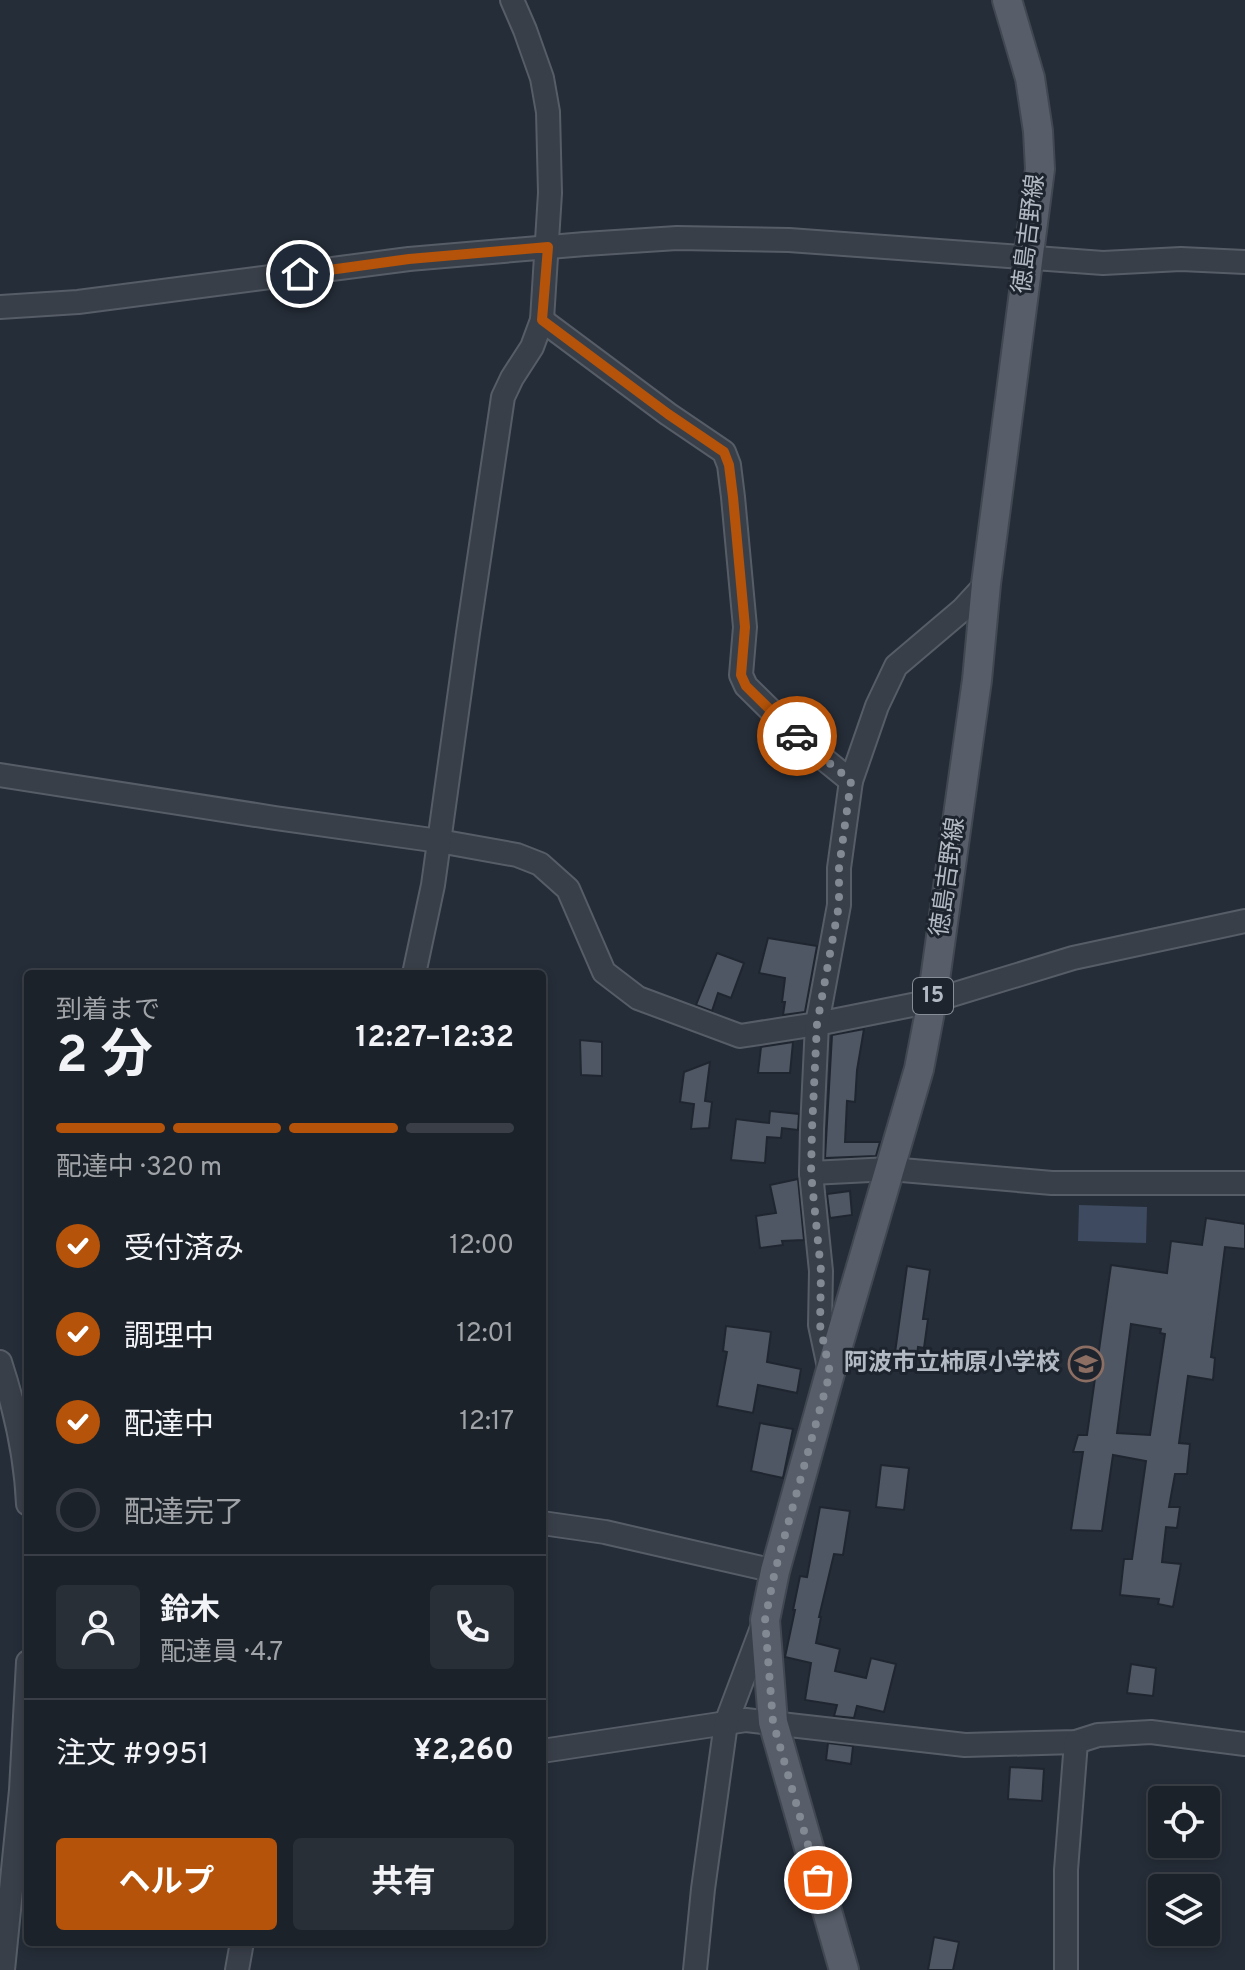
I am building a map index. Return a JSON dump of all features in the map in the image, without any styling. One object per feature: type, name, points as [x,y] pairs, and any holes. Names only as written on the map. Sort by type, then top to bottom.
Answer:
[{"type":"main road","name":"徳島吉野線","points":[[844,1970],[773,1722],[765,1620],[775,1571],[830,1373],[919,1069],[932,1001],[977,680],[986,584],[1040,169],[1030,78],[1007,0]]},
{"type":"street","points":[[415,970],[433,885],[503,397],[532,347],[542,320],[550,193],[548,112],[542,78],[512,0]]},
{"type":"street","points":[[0,307],[78,302],[409,259],[677,238],[789,240],[1103,263],[1181,259],[1245,262]]},
{"type":"street","points":[[542,320],[724,452],[733,497],[745,627],[741,675],[746,686],[803,742],[851,781]]},
{"type":"street","points":[[830,1373],[820,1325],[821,1271],[811,1173],[817,1024],[839,905],[839,868],[851,781],[877,706],[896,666],[962,610],[986,584]]},
{"type":"street","points":[[0,775],[517,855],[540,864],[568,889],[604,972],[638,998],[740,1036],[932,1001],[1073,958],[1245,921]]},
{"type":"street","points":[[811,1173],[890,1169],[1052,1183],[1245,1183]]},
{"type":"street","points":[[0,1362],[24,1456]]},
{"type":"street","points":[[546,1524],[605,1532],[775,1571]]},
{"type":"street","points":[[695,1970],[726,1723],[765,1620]]},
{"type":"street","points":[[546,1750],[746,1720],[965,1745],[1076,1742],[1098,1735],[1151,1732],[1245,1744]]},
{"type":"street","points":[[4,1968],[24,1735]]},
{"type":"street","points":[[1066,1970],[1066,1870],[1076,1742]]},
{"type":"street","points":[[237,1970],[241,1946]]},
{"type":"water","points":[[1079,1205],[1147,1207],[1146,1243],[1078,1241]]},
{"type":"building","points":[[768,938],[817,946],[805,1012],[783,1015],[785,978],[759,973]]},
{"type":"building","points":[[717,953],[744,963],[731,998],[718,993],[712,1011],[696,1005]]},
{"type":"building","points":[[864,1029],[855,1102],[847,1101],[845,1142],[880,1142],[876,1156],[825,1158],[832,1035]]},
{"type":"building","points":[[580,1040],[602,1042],[602,1076],[581,1075]]},
{"type":"building","points":[[793,1042],[790,1073],[758,1073],[761,1047]]},
{"type":"building","points":[[710,1062],[705,1101],[712,1102],[709,1128],[691,1129],[694,1104],[680,1102],[684,1072]]},
{"type":"building","points":[[770,1111],[799,1114],[798,1130],[782,1128],[781,1138],[767,1137],[765,1163],[731,1160],[736,1119],[769,1123]]},
{"type":"building","points":[[798,1179],[804,1240],[782,1241],[783,1245],[760,1248],[756,1216],[776,1213],[770,1185]]},
{"type":"building","points":[[850,1191],[852,1215],[830,1218],[827,1194]]},
{"type":"building","points":[[1206,1218],[1245,1224],[1245,1249],[1225,1247],[1211,1357],[1215,1358],[1213,1380],[1188,1376],[1179,1443],[1190,1444],[1187,1474],[1175,1474],[1169,1507],[1180,1507],[1177,1528],[1166,1527],[1162,1562],[1181,1564],[1173,1607],[1158,1604],[1159,1599],[1120,1595],[1124,1559],[1132,1559],[1146,1461],[1113,1455],[1102,1531],[1071,1530],[1083,1452],[1073,1452],[1078,1435],[1087,1435],[1111,1265],[1167,1273],[1171,1241],[1202,1245]],"holes":[[[1131,1324],[1161,1329],[1160,1333],[1165,1334],[1150,1435],[1117,1433]]]},
{"type":"building","points":[[907,1266],[930,1270],[923,1319],[928,1319],[924,1348],[918,1347],[915,1371],[893,1367]]},
{"type":"building","points":[[726,1326],[771,1332],[767,1362],[801,1369],[797,1393],[758,1385],[753,1413],[717,1406],[727,1352],[723,1351]]},
{"type":"building","points":[[760,1423],[793,1429],[783,1478],[751,1471]]},
{"type":"building","points":[[881,1465],[909,1468],[904,1510],[876,1507]]},
{"type":"building","points":[[820,1507],[850,1511],[843,1555],[834,1554],[816,1643],[840,1649],[835,1671],[866,1678],[871,1658],[896,1664],[884,1712],[857,1706],[854,1718],[834,1716],[837,1705],[805,1700],[811,1663],[785,1657],[800,1576],[807,1577]]},
{"type":"building","points":[[1131,1664],[1156,1668],[1153,1696],[1127,1693]]},
{"type":"building","points":[[828,1743],[853,1746],[851,1764],[826,1760]]},
{"type":"building","points":[[1010,1767],[1044,1769],[1042,1801],[1008,1799]]},
{"type":"building","points":[[934,1937],[959,1942],[953,1970],[928,1970]]},
{"type":"way so far","points":[[797,736],[851,781],[839,868],[839,905],[817,1024],[812,1129],[811,1173],[821,1271],[820,1325],[830,1373],[775,1571],[765,1620],[773,1722],[818,1880]]},
{"type":"place","name":"阿波市立柿原小学校","points":[[1086,1364]]},
{"type":"route","points":[[300,274],[409,259],[548,247],[542,320],[724,452],[733,497],[745,627],[741,675],[746,686],[797,736]]}]
